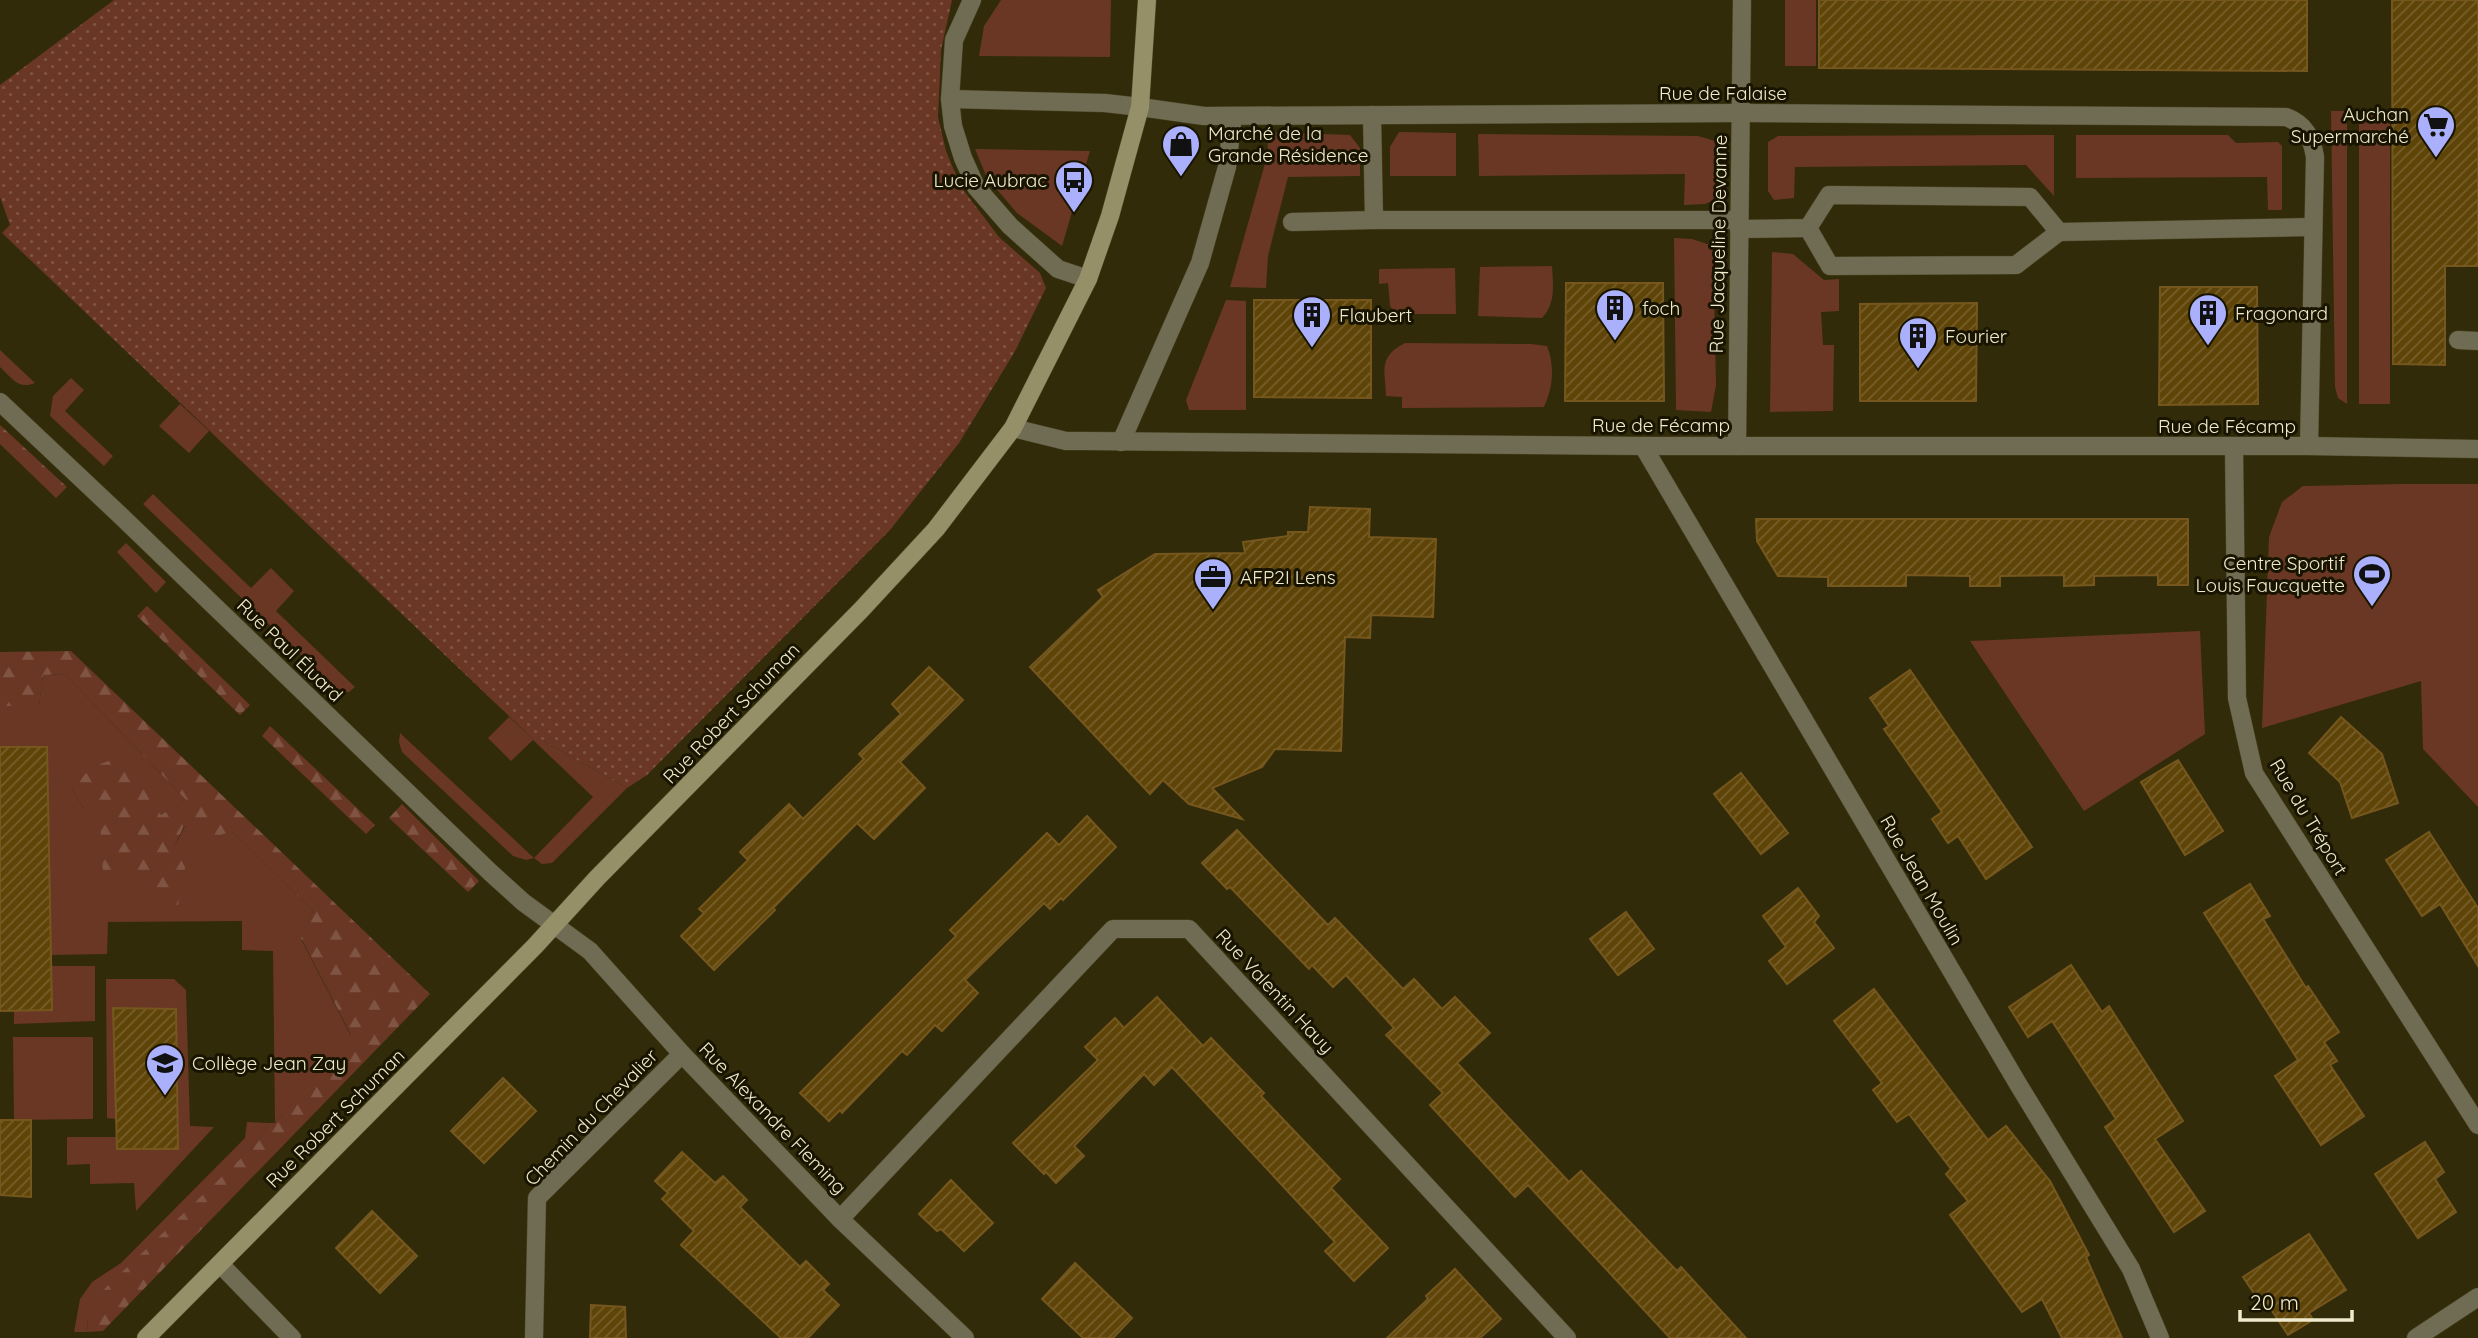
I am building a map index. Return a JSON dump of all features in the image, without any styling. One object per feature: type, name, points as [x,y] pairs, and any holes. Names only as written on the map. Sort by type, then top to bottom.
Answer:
[{"type":"street","points":[[972,0],[954,40],[950,99],[953,126],[963,158],[976,187],[1010,226],[1058,269],[1088,279]]},
{"type":"street","name":"Rue Robert Schuman","points":[[146,1338],[526,956],[554,924],[861,610],[936,529],[1013,428],[1088,279],[1110,216],[1140,107],[1147,0]]},
{"type":"street","name":"Rue Jacqueline Devanne","points":[[1737,446],[1742,0]]},
{"type":"street","name":"Rue de Falaise","points":[[950,99],[1105,103],[1204,116],[1741,113],[2263,115],[2286,117],[2303,128]]},
{"type":"street","points":[[1373,115],[1374,220]]},
{"type":"street","points":[[1121,442],[1200,263],[1227,167],[1233,116]]},
{"type":"street","name":"Rue de Fécamp","points":[[2303,128],[2312,140],[2315,157],[2309,446]]},
{"type":"street","points":[[1808,228],[1829,195],[2030,197],[2059,232]]},
{"type":"street","points":[[1292,222],[1374,220],[1808,228]]},
{"type":"street","points":[[1808,228],[1830,266],[2016,265],[2059,232],[2313,228]]},
{"type":"street","points":[[2458,340],[2478,341]]},
{"type":"street","name":"Rue Paul Éluard","points":[[0,402],[491,873],[523,902],[554,924]]},
{"type":"street","name":"Rue de Fécamp","points":[[1013,428],[1066,441],[1121,442],[1643,446],[2309,446],[2478,449]]},
{"type":"street","name":"Rue Jean Moulin","points":[[1643,446],[2018,1084],[2131,1269],[2160,1338]]},
{"type":"street","name":"Rue du Tréport","points":[[2234,447],[2236,698],[2254,773],[2478,1125]]},
{"type":"street","name":"Rue Alexandre Fleming","points":[[554,924],[590,951],[682,1054],[839,1219],[965,1338]]},
{"type":"street","name":"Rue Valentin Hauy","points":[[839,1219],[1113,929],[1189,929],[1567,1338]]},
{"type":"street","name":"Chemin du Chevalier","points":[[534,1338],[537,1198],[682,1054]]},
{"type":"street","points":[[220,1264],[292,1338]]},
{"type":"street","points":[[2416,1338],[2478,1297]]},
{"type":"green space","points":[[114,0],[952,0],[941,50],[938,117],[946,151],[961,187],[999,237],[1040,273],[1046,288],[1014,353],[959,443],[890,530],[647,775],[627,788],[540,739],[533,739],[2,233],[10,225],[0,197],[0,85]]},
{"type":"green space","points":[[1001,0],[1111,0],[1110,57],[979,56],[984,26]]},
{"type":"green space","points":[[1785,0],[1816,0],[1816,66],[1785,66]]},
{"type":"green space","points":[[2359,110],[2390,110],[2390,404],[2359,404]]},
{"type":"green space","points":[[2331,111],[2347,111],[2347,404],[2338,398],[2335,387]]},
{"type":"green space","points":[[1267,132],[1350,135],[1360,148],[1360,176],[1288,177],[1268,256],[1266,288],[1230,287],[1268,153]]},
{"type":"green space","points":[[1399,132],[1456,133],[1456,176],[1390,176],[1390,147]]},
{"type":"green space","points":[[1478,134],[1698,136],[1715,141],[1715,200],[1705,204],[1684,205],[1685,174],[1479,176]]},
{"type":"green space","points":[[2054,135],[2054,196],[2026,165],[1795,167],[1794,198],[1774,200],[1768,191],[1768,142],[1778,136]]},
{"type":"green space","points":[[2076,135],[2228,135],[2236,143],[2278,142],[2282,146],[2282,210],[2268,210],[2267,177],[2076,178]]},
{"type":"green space","points":[[975,149],[1090,151],[1062,246],[1017,213],[987,178]]},
{"type":"green space","points":[[1674,238],[1692,239],[1713,246],[1716,385],[1711,412],[1676,410]]},
{"type":"green space","points":[[1772,252],[1793,254],[1824,280],[1839,279],[1839,311],[1821,312],[1823,345],[1834,345],[1833,411],[1770,412]]},
{"type":"green space","points":[[1552,266],[1552,300],[1542,318],[1478,316],[1480,267]]},
{"type":"green space","points":[[1455,268],[1456,314],[1396,314],[1390,306],[1388,283],[1379,284],[1379,269]]},
{"type":"green space","points":[[1226,300],[1246,301],[1246,410],[1189,410],[1186,400]]},
{"type":"green space","points":[[1405,343],[1547,346],[1552,377],[1544,407],[1402,408],[1402,397],[1386,396],[1384,371],[1387,359],[1396,348]]},
{"type":"green space","points":[[0,350],[35,383],[24,385],[12,379],[0,367]]},
{"type":"green space","points":[[71,378],[84,390],[65,411],[113,456],[104,466],[50,416],[53,396]]},
{"type":"green space","points":[[180,404],[209,431],[189,453],[159,426]]},
{"type":"green space","points":[[0,425],[67,487],[56,498],[0,444]]},
{"type":"green space","name":"Centre Sportif Louis Faucquette","points":[[2478,484],[2478,807],[2423,749],[2421,681],[2262,728],[2269,537],[2282,502],[2303,486]]},
{"type":"green space","points":[[153,494],[251,588],[271,568],[294,591],[276,611],[355,687],[349,692],[341,693],[143,504]]},
{"type":"green space","points":[[126,543],[166,582],[156,593],[117,552]]},
{"type":"green space","points":[[147,606],[250,705],[240,715],[137,616]]},
{"type":"green space","points":[[2200,631],[2205,734],[2084,811],[1970,641]]},
{"type":"green space","points":[[71,651],[430,994],[103,1331],[87,1332],[88,1319],[97,1296],[258,1142],[268,1123],[275,1123],[351,1035],[301,938],[313,911],[232,831],[210,839],[184,826],[174,847],[185,867],[178,905],[152,906],[146,874],[103,875],[99,803],[83,808],[71,786],[95,766],[122,756],[161,815],[186,800],[65,674],[43,675],[39,706],[0,706],[0,652]]},
{"type":"green space","points":[[65,674],[186,800],[162,815],[71,786],[83,808],[99,802],[174,847],[185,826],[232,831],[313,911],[301,939],[351,1036],[275,1123],[273,951],[242,950],[242,921],[108,922],[107,954],[51,955],[47,748],[0,747],[0,706],[39,706],[43,675]]},
{"type":"green space","points":[[509,717],[533,739],[540,739],[627,788],[552,863],[542,864],[534,858],[593,797],[533,740],[511,761],[488,738]]},
{"type":"green space","points":[[270,726],[375,825],[366,834],[262,736]]},
{"type":"green space","points":[[400,733],[534,858],[526,860],[513,856],[402,752]]},
{"type":"green space","points":[[402,804],[479,881],[468,892],[389,818]]},
{"type":"green space","points":[[51,966],[95,966],[95,1021],[14,1024],[14,1011],[52,1010]]},
{"type":"green space","points":[[106,979],[174,979],[186,990],[190,1126],[214,1127],[136,1211],[134,1183],[90,1184],[90,1164],[67,1165],[67,1137],[116,1137],[117,1149],[177,1149],[176,1009],[113,1008],[116,1119],[107,1118]]},
{"type":"green space","points":[[13,1037],[93,1037],[93,1119],[14,1120]]},
{"type":"green space","points":[[247,1122],[268,1123],[258,1142],[88,1319],[87,1332],[74,1332],[80,1299],[92,1282],[121,1263],[245,1138]]},
{"type":"building","points":[[1819,0],[2307,0],[2307,71],[1819,68]]},
{"type":"building","name":"Auchan Supermarché","points":[[2392,0],[2478,0],[2478,266],[2445,266],[2445,365],[2393,364]]},
{"type":"building","name":"foch","points":[[1566,283],[1663,283],[1664,401],[1565,401]]},
{"type":"building","name":"Fragonard","points":[[2160,287],[2257,287],[2258,404],[2159,405]]},
{"type":"building","name":"Flaubert","points":[[1254,300],[1371,300],[1371,398],[1254,397]]},
{"type":"building","name":"Fourier","points":[[1977,303],[1976,401],[1860,401],[1860,304]]},
{"type":"building","points":[[1310,507],[1370,509],[1369,537],[1436,539],[1433,617],[1371,615],[1370,638],[1345,637],[1341,751],[1275,749],[1262,767],[1212,788],[1242,819],[1189,804],[1163,780],[1150,794],[1030,667],[1103,597],[1098,590],[1155,554],[1245,553],[1243,542],[1288,536],[1288,532],[1308,532]]},
{"type":"building","points":[[1756,519],[2188,519],[2188,585],[2158,585],[2158,575],[2094,576],[2094,585],[2064,586],[2064,575],[2000,576],[2000,586],[1970,586],[1970,576],[1906,575],[1906,586],[1828,586],[1828,577],[1778,576],[1757,541]]},
{"type":"building","points":[[929,667],[963,700],[900,762],[925,788],[874,839],[857,823],[714,970],[681,936],[704,913],[699,909],[748,860],[740,852],[789,804],[803,819],[864,759],[859,754],[901,714],[892,704]]},
{"type":"building","points":[[1910,670],[2032,847],[1986,879],[1958,836],[1948,843],[1932,819],[1942,812],[1884,729],[1889,726],[1870,698]]},
{"type":"building","points":[[2341,717],[2382,754],[2398,803],[2352,818],[2340,782],[2309,753]]},
{"type":"building","points":[[0,747],[47,747],[52,1010],[0,1011]]},
{"type":"building","points":[[2178,760],[2223,831],[2185,855],[2141,782]]},
{"type":"building","points":[[1741,773],[1788,833],[1761,854],[1714,794]]},
{"type":"building","points":[[1087,816],[1116,847],[1063,900],[1061,898],[1050,909],[1044,903],[965,980],[978,993],[942,1031],[935,1025],[907,1055],[902,1051],[842,1113],[840,1110],[829,1121],[800,1093],[956,936],[950,930],[1047,833],[1059,845]]},
{"type":"building","points":[[1237,830],[1328,925],[1335,918],[1403,989],[1414,979],[1442,1009],[1455,997],[1490,1033],[1457,1063],[1569,1182],[1581,1171],[1677,1271],[1681,1267],[1746,1338],[1670,1338],[1528,1185],[1515,1197],[1430,1105],[1443,1093],[1386,1035],[1394,1028],[1346,975],[1333,987],[1312,965],[1309,969],[1230,887],[1227,889],[1202,863]]},
{"type":"building","points":[[2429,832],[2478,908],[2478,966],[2440,904],[2422,916],[2386,860]]},
{"type":"building","points":[[2250,884],[2270,916],[2263,919],[2306,988],[2308,986],[2339,1032],[2324,1042],[2337,1061],[2330,1065],[2364,1116],[2321,1145],[2275,1076],[2298,1060],[2204,913]]},
{"type":"building","points":[[1798,888],[1819,916],[1814,922],[1834,948],[1787,984],[1769,961],[1786,947],[1763,916]]},
{"type":"building","points":[[1626,912],[1654,949],[1618,975],[1590,939]]},
{"type":"building","points":[[2071,965],[2102,1012],[2109,1006],[2183,1121],[2155,1139],[2205,1211],[2174,1232],[2105,1127],[2116,1119],[2052,1021],[2028,1037],[2009,1007]]},
{"type":"building","points":[[1874,989],[1988,1140],[2006,1126],[2050,1181],[2089,1255],[2086,1257],[2122,1338],[2062,1338],[2042,1299],[2022,1312],[1950,1215],[1968,1201],[1946,1174],[1951,1169],[1909,1114],[1897,1122],[1873,1090],[1882,1083],[1834,1021]]},
{"type":"building","points":[[1157,997],[1203,1046],[1211,1038],[1264,1093],[1261,1096],[1340,1179],[1331,1188],[1388,1248],[1354,1281],[1325,1251],[1335,1242],[1172,1067],[1154,1085],[1144,1074],[1074,1146],[1084,1156],[1056,1183],[1013,1143],[1098,1060],[1085,1047],[1115,1018],[1124,1028]]},
{"type":"building","points":[[113,1008],[176,1009],[178,1149],[117,1149]]},
{"type":"building","points":[[503,1078],[536,1111],[484,1163],[451,1131]]},
{"type":"building","points":[[0,1120],[31,1120],[31,1197],[0,1195]]},
{"type":"building","points":[[2425,1142],[2444,1172],[2435,1179],[2456,1212],[2418,1238],[2375,1174]]},
{"type":"building","points":[[682,1152],[715,1183],[723,1176],[747,1200],[740,1207],[800,1267],[806,1261],[829,1284],[823,1290],[839,1305],[808,1338],[781,1338],[681,1245],[694,1231],[662,1199],[668,1193],[655,1181]]},
{"type":"building","points":[[951,1180],[993,1223],[964,1251],[941,1229],[937,1231],[919,1214]]},
{"type":"building","points":[[372,1211],[417,1256],[380,1293],[336,1248]]},
{"type":"building","points":[[2309,1234],[2346,1290],[2309,1313],[2313,1320],[2288,1335],[2270,1308],[2266,1311],[2243,1277]]},
{"type":"building","points":[[1075,1263],[1132,1318],[1113,1338],[1083,1338],[1042,1299]]},
{"type":"building","points":[[1455,1269],[1501,1319],[1480,1338],[1387,1338],[1428,1299],[1426,1296]]},
{"type":"building","points":[[591,1305],[625,1307],[626,1338],[590,1338]]},
{"type":"place","name":"Auchan Supermarché","points":[[2436,159]]},
{"type":"place","name":"Marché de la Grande Résidence","points":[[1181,178]]},
{"type":"place","name":"Lucie Aubrac","points":[[1074,214]]},
{"type":"place","name":"foch","points":[[1615,342]]},
{"type":"place","name":"Fragonard","points":[[2208,347]]},
{"type":"place","name":"Flaubert","points":[[1312,349]]},
{"type":"place","name":"Fourier","points":[[1918,370]]},
{"type":"place","name":"Centre Sportif Louis Faucquette","points":[[2372,608]]},
{"type":"place","name":"AFP2I Lens","points":[[1213,611]]},
{"type":"place","name":"Collège Jean Zay","points":[[165,1097]]}]
